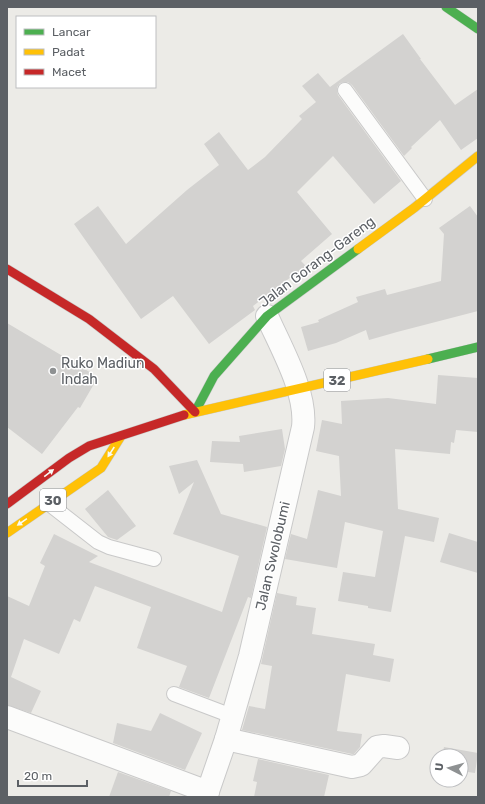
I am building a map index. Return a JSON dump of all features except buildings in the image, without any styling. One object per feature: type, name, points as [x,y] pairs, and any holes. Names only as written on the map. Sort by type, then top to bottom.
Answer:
[{"type":"main road","points":[[446,7],[478,29]]},
{"type":"main road","name":"Jalan Gorang-Gareng","points":[[195,412],[214,376],[267,316],[425,199],[478,156]]},
{"type":"main road","points":[[7,269],[89,320],[154,369],[195,412]]},
{"type":"main road","name":"32","points":[[195,412],[478,347]]},
{"type":"main road","name":"30","points":[[7,504],[69,458],[88,446],[195,412]]},
{"type":"main road","name":"30","points":[[7,533],[48,503],[101,468],[121,436]]},
{"type":"street","name":"Jalan Swolobumi","points":[[207,794],[226,739],[250,656],[304,427],[300,389],[267,316]]},
{"type":"street","points":[[7,717],[207,794]]},
{"type":"street","points":[[226,739],[352,767],[361,765],[376,747],[384,746],[398,748]]},
{"type":"lane","points":[[345,90],[425,199]]},
{"type":"lane","points":[[48,503],[98,542],[109,547],[154,559]]},
{"type":"lane","points":[[174,694],[232,716]]},
{"type":"traffic: fast","points":[[446,7],[478,29]]},
{"type":"traffic: fast","points":[[195,412],[214,376],[267,316],[358,249]]},
{"type":"traffic: fast","points":[[428,359],[478,347]]},
{"type":"traffic: slow","points":[[358,249],[414,208],[478,156]]},
{"type":"traffic: slow","points":[[184,415],[428,359]]},
{"type":"traffic: slow","points":[[7,533],[101,468],[121,436]]},
{"type":"traffic: jam","points":[[7,269],[89,319],[154,369],[195,412]]},
{"type":"traffic: jam","points":[[7,504],[69,458],[89,446],[184,415]]},
{"type":"place","name":"Ruko Madiun Indah","points":[[53,371]]}]
